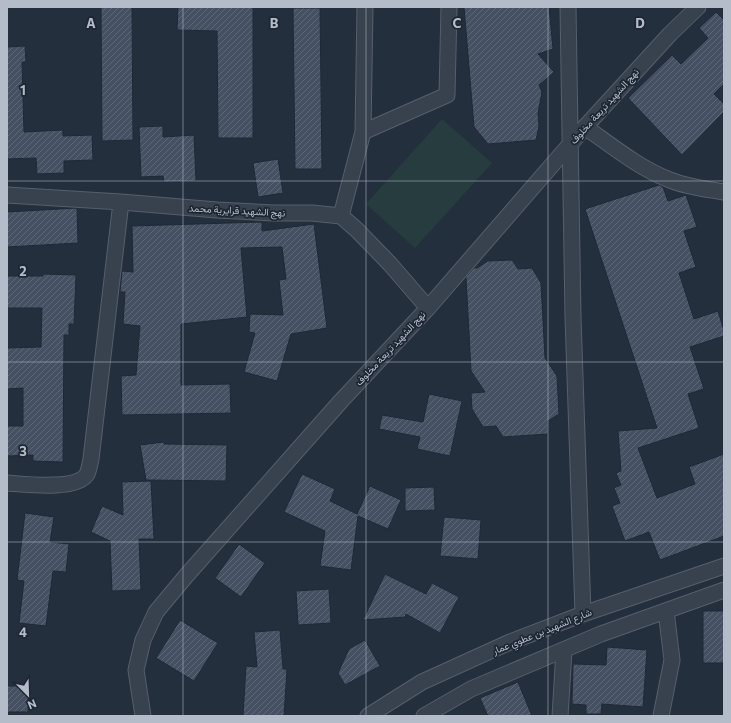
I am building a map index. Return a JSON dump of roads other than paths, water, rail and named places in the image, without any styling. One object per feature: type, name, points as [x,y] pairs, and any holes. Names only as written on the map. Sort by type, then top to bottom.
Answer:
[{"type":"street","points":[[365,7],[363,132],[341,216],[357,230],[428,308]]},
{"type":"street","points":[[363,132],[447,94],[449,7]]},
{"type":"street","points":[[568,7],[573,317],[583,614]]},
{"type":"street","name":"نهج الشهيد تريعة مخلوف","points":[[143,716],[136,670],[143,640],[156,612],[341,400],[428,308],[570,143],[692,10]]},
{"type":"street","points":[[585,127],[640,165],[670,180],[690,186],[724,192]]},
{"type":"street","name":"نهج الشهيد قرايرية محمد","points":[[7,195],[217,210],[312,213],[341,216]]},
{"type":"street","points":[[7,483],[68,484],[80,480],[87,475],[91,459],[121,202]]},
{"type":"street","name":"شارع الشهيد بن عطوي عمار","points":[[368,716],[422,682],[510,642],[583,614],[724,566]]},
{"type":"street","points":[[424,716],[471,688],[601,634],[724,590]]},
{"type":"street","points":[[661,716],[672,660],[666,611]]},
{"type":"street","points":[[560,716],[564,650]]}]
